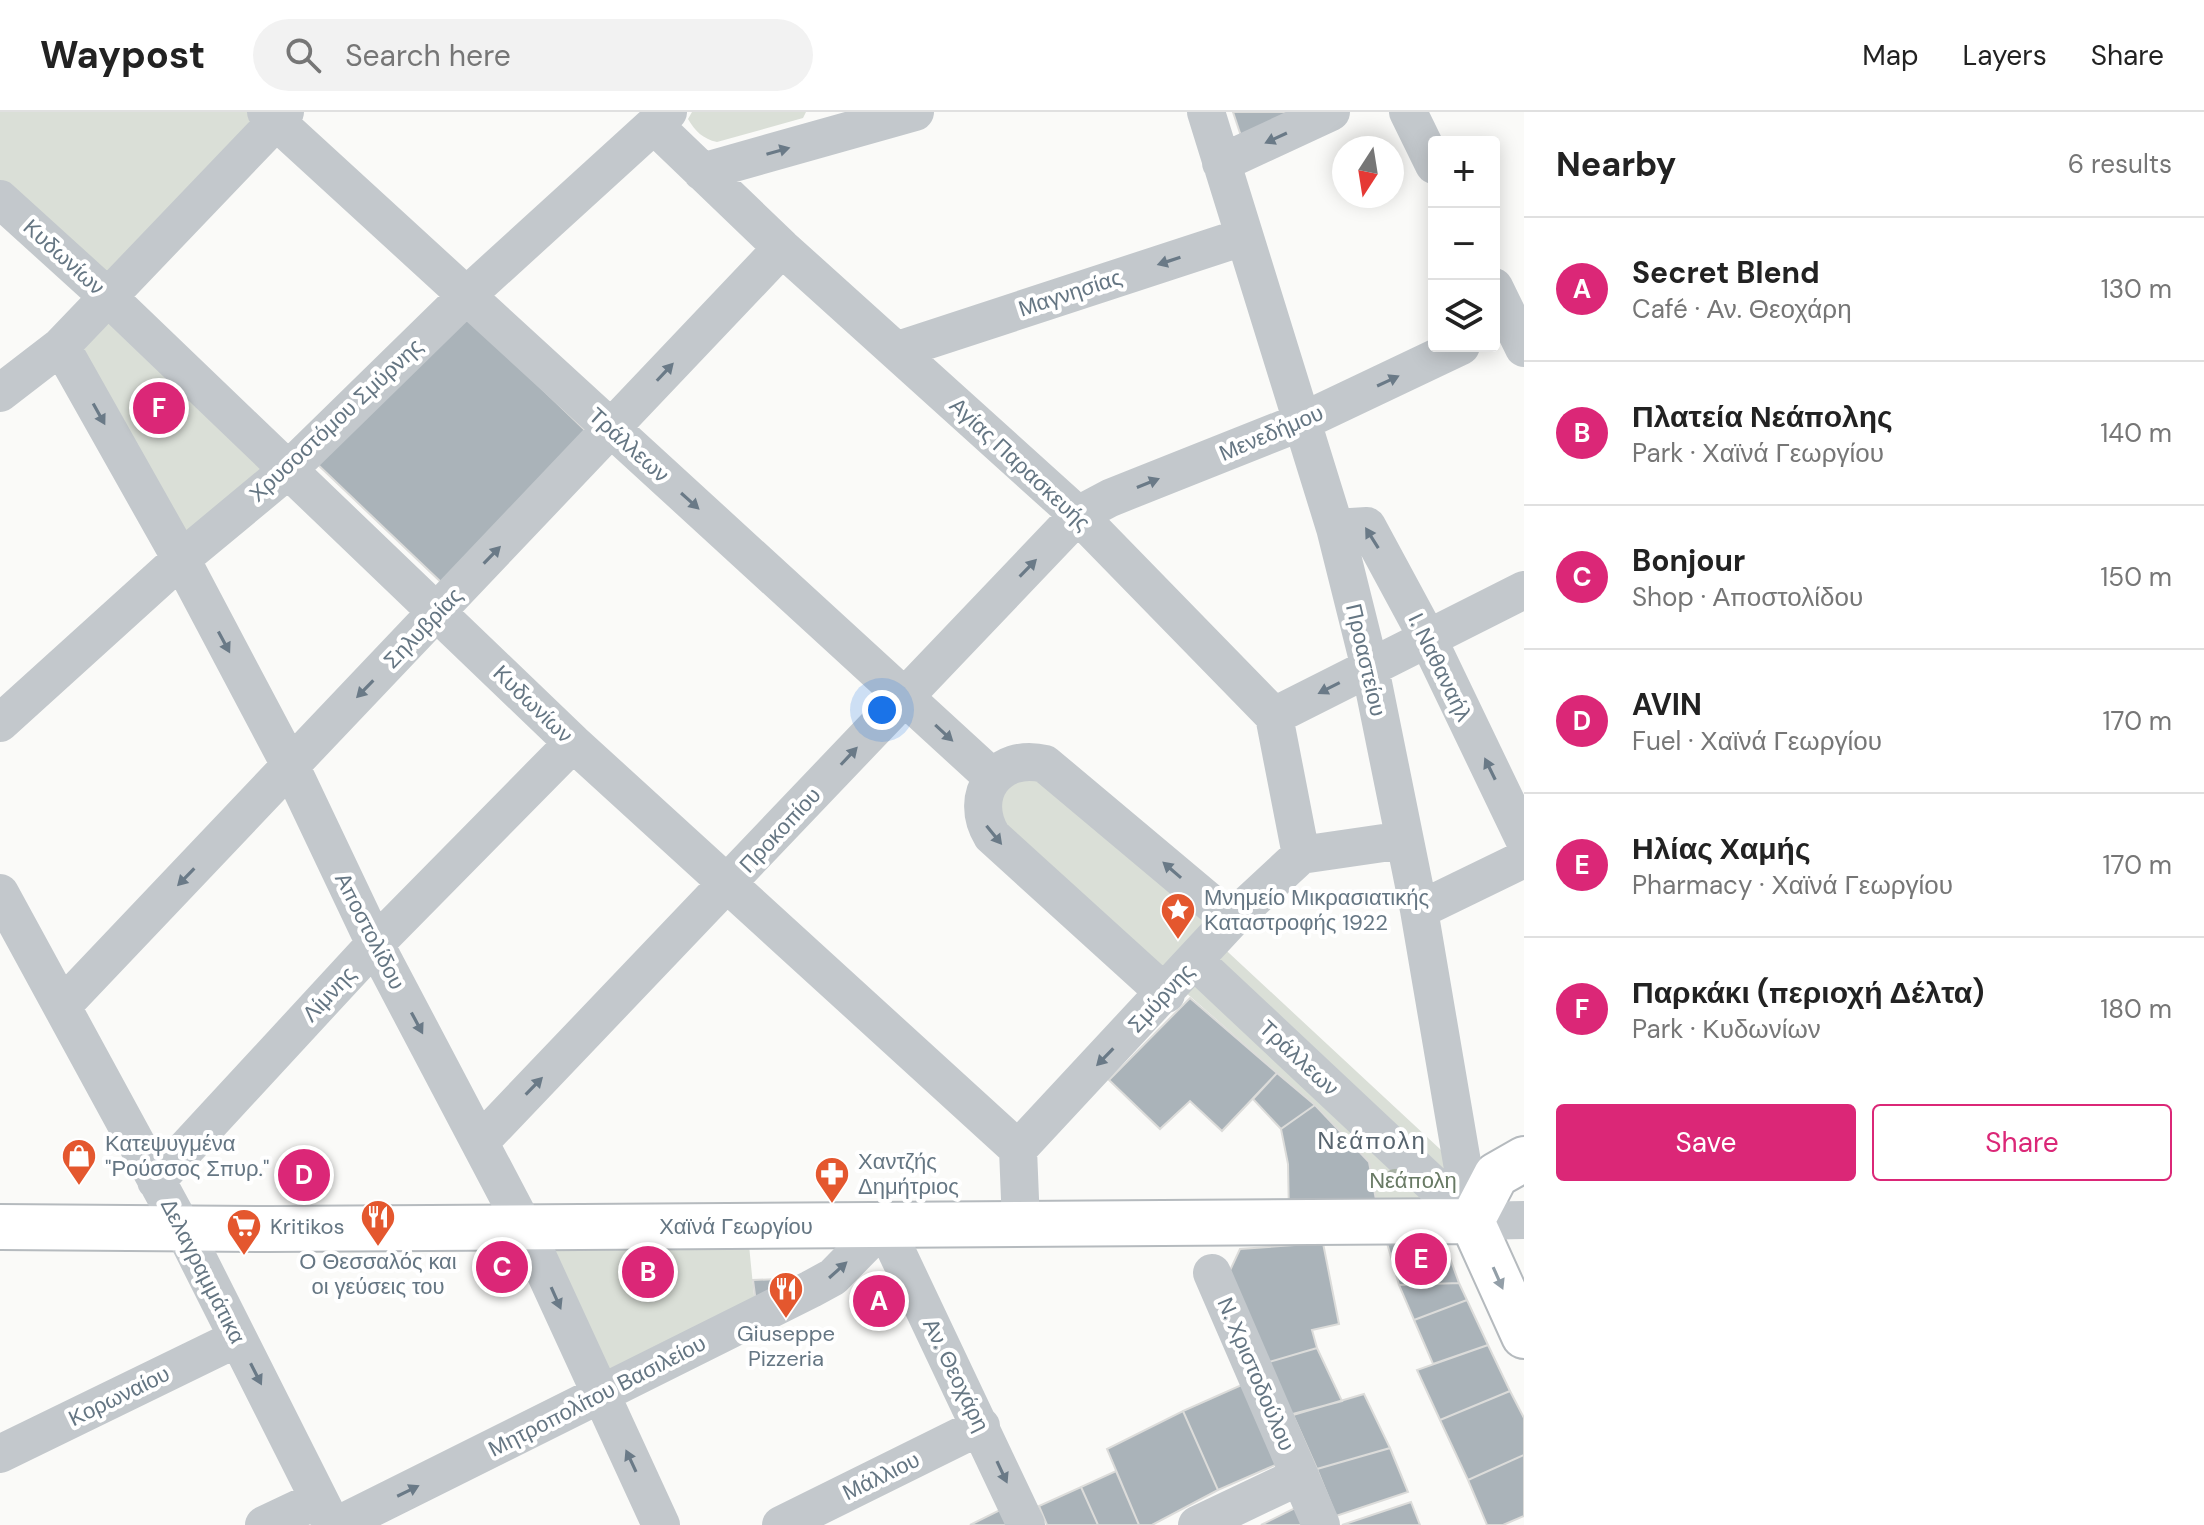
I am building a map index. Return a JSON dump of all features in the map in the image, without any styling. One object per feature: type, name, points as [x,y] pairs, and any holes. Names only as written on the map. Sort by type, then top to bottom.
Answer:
[{"type":"main road","points":[[1524,1159],[1496,1175],[1472,1221],[1524,1336]]},
{"type":"main road","name":"Χαϊνά Γεωργίου","points":[[0,1227],[183,1229],[1472,1221]]},
{"type":"street","points":[[702,172],[848,120],[915,112]]},
{"type":"street","name":"Προαστείου","points":[[1206,112],[1335,528],[1370,668],[1419,910],[1472,1221]]},
{"type":"street","points":[[1221,163],[1331,112]]},
{"type":"street","points":[[1408,112],[1428,153]]},
{"type":"street","points":[[0,393],[61,346],[109,298],[276,115]]},
{"type":"street","name":"Τράλλεων","points":[[276,115],[466,296],[992,777]]},
{"type":"street","name":"Χρυσοστόμου Σμύρνης","points":[[0,723],[181,559],[287,471],[466,296],[661,118]]},
{"type":"street","name":"Αγίας Παρασκευής","points":[[661,118],[702,172],[1078,515],[1274,716]]},
{"type":"street","name":"Κυδωνίων","points":[[0,199],[109,298],[573,743],[1018,1149]]},
{"type":"street","name":"Μαγνησίας","points":[[898,350],[1243,237]]},
{"type":"street","name":"Σηλυβρίας","points":[[63,1005],[782,248]]},
{"type":"street","points":[[1500,300],[1513,329]]},
{"type":"street","name":"Αποστολίδου","points":[[61,346],[181,559],[291,767],[375,944],[524,1227],[661,1525]]},
{"type":"street","name":"Μενεδήμου","points":[[1078,515],[1110,498],[1301,422],[1448,352]]},
{"type":"street","name":"Προκοπίου","points":[[480,1142],[1078,515]]},
{"type":"street","name":"Ι. Ναθαναήλ","points":[[1335,528],[1367,526],[1428,639],[1524,839]]},
{"type":"street","points":[[1404,840],[1301,855],[1274,716],[1524,590]]},
{"type":"street","name":"Λίμνης","points":[[156,1181],[375,944],[573,743]]},
{"type":"street","points":[[1166,994],[992,836],[981,809],[984,791],[992,777],[1016,762],[1045,764],[1231,920]]},
{"type":"street","name":"Σμύρνης","points":[[1018,1149],[1166,994],[1231,920],[1301,855]]},
{"type":"street","points":[[1419,910],[1524,859]]},
{"type":"street","name":"Δελαγραμμάτικα","points":[[0,893],[183,1229],[330,1516]]},
{"type":"street","name":"Τράλλεων","points":[[1195,961],[1472,1221]]},
{"type":"street","points":[[1018,1149],[1021,1224]]},
{"type":"street","points":[[275,1221],[280,1210],[323,1210],[333,1224]]},
{"type":"street","points":[[1472,1221],[1524,1220]]},
{"type":"street","name":"Μητροπολίτου Βασιλείου","points":[[264,1525],[330,1516],[600,1396],[833,1277],[884,1225]]},
{"type":"street","name":"Αν. Θεοχάρη","points":[[884,1225],[1026,1525]]},
{"type":"street","name":"Ν. Χριστοδούλου","points":[[1212,1273],[1321,1525]]},
{"type":"street","name":"Κορωναίου","points":[[0,1454],[238,1338]]},
{"type":"street","name":"Μάλλιου","points":[[781,1525],[981,1426]]},
{"type":"street","points":[[1197,1525],[1300,1476]]},
{"type":"green space","points":[[0,112],[266,112],[109,298],[0,199]]},
{"type":"green space","points":[[692,112],[806,112],[803,118],[717,142],[704,137],[694,127],[688,119]]},
{"type":"green space","points":[[109,298],[287,471],[181,559],[61,346]]},
{"type":"green space","points":[[1016,762],[1231,920],[1215,940],[1455,1163],[1472,1221],[1380,1221],[1369,1162],[1315,1106],[1176,984],[992,836],[984,791]]},
{"type":"green space","points":[[747,1225],[756,1316],[600,1396],[524,1227]]},
{"type":"building","points":[[1233,112],[1296,112],[1241,136]]},
{"type":"building","points":[[463,313],[589,434],[443,584],[314,461]]},
{"type":"building","points":[[1190,998],[1277,1073],[1222,1131],[1190,1101],[1160,1129],[1109,1080]]},
{"type":"building","points":[[1277,1073],[1315,1105],[1281,1129],[1253,1099]]},
{"type":"building","points":[[1315,1105],[1369,1162],[1379,1216],[1289,1216],[1288,1164],[1281,1129]]},
{"type":"building","points":[[1385,1236],[1442,1236],[1459,1283],[1399,1285]]},
{"type":"building","points":[[1323,1243],[1339,1324],[1312,1330],[1317,1348],[1262,1364],[1226,1279],[1240,1249]]},
{"type":"building","points":[[778,1279],[779,1296],[756,1303],[753,1280]]},
{"type":"building","points":[[1459,1283],[1467,1300],[1414,1320],[1399,1285]]},
{"type":"building","points":[[1467,1300],[1488,1345],[1433,1364],[1414,1320]]},
{"type":"building","points":[[1488,1345],[1510,1391],[1440,1420],[1417,1370]]},
{"type":"building","points":[[1317,1348],[1342,1401],[1285,1416],[1262,1364]]},
{"type":"building","points":[[1246,1383],[1282,1462],[1218,1490],[1183,1411]]},
{"type":"building","points":[[1510,1391],[1524,1418],[1524,1455],[1468,1480],[1440,1420]]},
{"type":"building","points":[[1364,1394],[1390,1448],[1317,1469],[1293,1415]]},
{"type":"building","points":[[1183,1411],[1218,1490],[1152,1525],[1139,1525],[1107,1449]]},
{"type":"building","points":[[1390,1448],[1408,1492],[1336,1516],[1317,1469]]},
{"type":"building","points":[[1524,1455],[1524,1516],[1503,1525],[1487,1525],[1468,1480]]},
{"type":"building","points":[[1116,1471],[1139,1525],[1098,1525],[1081,1487]]},
{"type":"building","points":[[1081,1487],[1098,1525],[1047,1525],[1039,1506]]},
{"type":"building","points":[[1411,1502],[1420,1525],[1342,1525]]},
{"type":"building","points":[[1004,1508],[1013,1525],[970,1525]]},
{"type":"building","points":[[1295,1508],[1303,1525],[1261,1525]]},
{"type":"place","name":"Παρκάκι (περιοχή Δέλτα)","points":[[159,408]]},
{"type":"place","name":"Μνημείο Μικρασιατικής Καταστροφής 1922","points":[[1178,941]]},
{"type":"place","name":"AVIN","points":[[304,1175]]},
{"type":"place","name":"Κατεψυγμένα \"Ρούσσος Σπυρ.\"","points":[[79,1187]]},
{"type":"place","name":"Χαντζής Δημήτριος","points":[[832,1205]]},
{"type":"place","name":"Ο Θεσσαλός και οι γεύσεις του","points":[[378,1248]]},
{"type":"place","name":"Kritikos","points":[[244,1257]]},
{"type":"place","name":"Ηλίας Χαμής","points":[[1421,1259]]},
{"type":"place","name":"Bonjour","points":[[502,1267]]},
{"type":"place","name":"Πλατεία Νεάπολης","points":[[648,1272]]},
{"type":"place","name":"Secret Blend","points":[[879,1301]]},
{"type":"place","name":"Giuseppe Pizzeria","points":[[786,1320]]},
{"type":"district","name":"Νεάπολη","points":[[1372,1140]]}]
